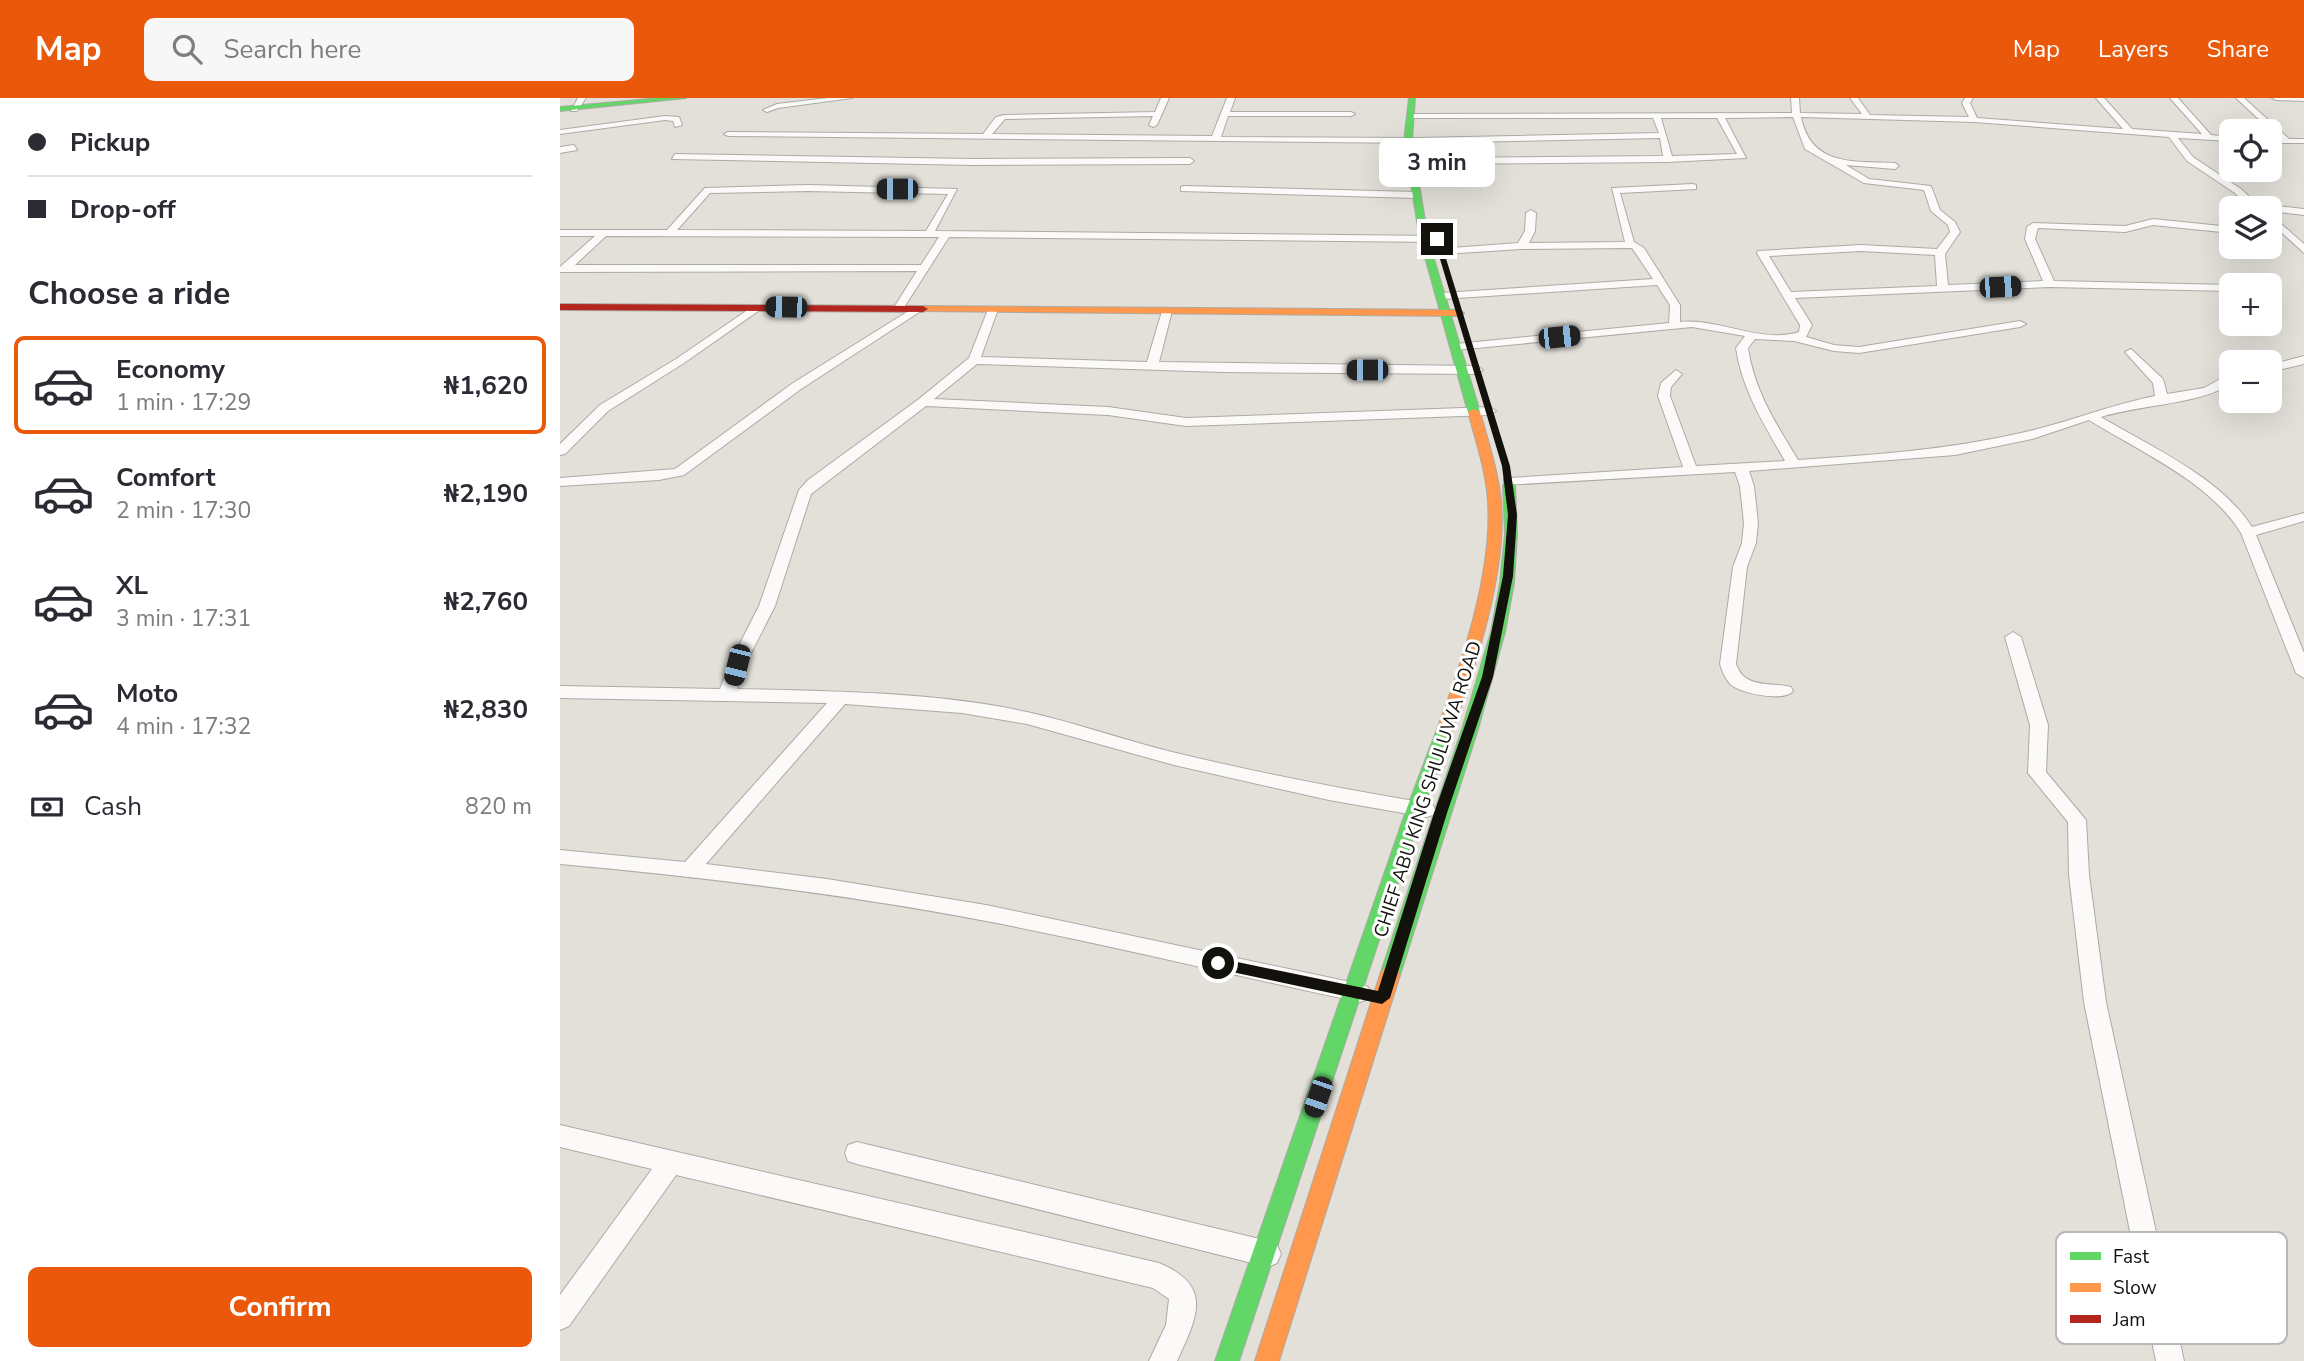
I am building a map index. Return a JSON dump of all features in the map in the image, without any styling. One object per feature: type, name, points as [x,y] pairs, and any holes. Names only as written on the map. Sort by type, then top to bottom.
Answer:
[{"type":"street","points":[[572,105],[683,98]]},
{"type":"street","points":[[767,110],[777,106],[848,98]]},
{"type":"street","points":[[1147,137],[1165,98]]},
{"type":"street","points":[[1216,138],[1231,98]]},
{"type":"street","points":[[1412,98],[1416,116],[1527,115],[1600,110],[1661,111],[1973,120],[2219,138]]},
{"type":"street","name":"CHIEF ABU KING SHULUWA ROAD","points":[[1267,1361],[1440,813],[1493,657],[1508,576],[1512,515],[1508,482],[1482,412],[1433,245],[1422,161],[1416,140],[1416,116],[1421,98]]},
{"type":"street","points":[[1795,98],[1806,146],[1854,175],[1874,183],[1928,188],[1936,211],[1952,224],[1955,232],[1938,253],[1944,276],[1942,287]]},
{"type":"street","points":[[1854,98],[1868,117]]},
{"type":"street","points":[[1969,98],[1966,103],[1973,120]]},
{"type":"street","points":[[2100,98],[2129,131]]},
{"type":"street","points":[[2174,98],[2189,112],[2208,137]]},
{"type":"street","points":[[2240,98],[2287,141]]},
{"type":"street","points":[[2276,98],[2304,99]]},
{"type":"street","points":[[1723,114],[1729,103]]},
{"type":"street","points":[[1661,111],[1667,159]]},
{"type":"street","points":[[986,136],[999,119],[1004,117],[1158,114]]},
{"type":"street","points":[[1227,114],[1350,123],[1416,140],[1664,135]]},
{"type":"street","points":[[1422,161],[1743,156],[1723,114]]},
{"type":"street","points":[[1487,161],[1485,127],[1511,122],[1527,115]]},
{"type":"street","points":[[560,132],[665,118],[676,119],[678,125]]},
{"type":"street","points":[[728,134],[1216,138],[1350,123]]},
{"type":"street","points":[[803,158],[846,135]]},
{"type":"street","points":[[2172,135],[2190,159],[2243,196]]},
{"type":"street","points":[[1059,160],[1062,149],[1071,138]]},
{"type":"street","points":[[1416,140],[1416,195],[1433,245]]},
{"type":"street","points":[[2282,141],[2304,141]]},
{"type":"street","points":[[560,150],[574,148]]},
{"type":"street","points":[[675,157],[973,162],[1190,161]]},
{"type":"street","points":[[1834,162],[1895,166]]},
{"type":"street","points":[[1630,244],[1615,190],[1693,187]]},
{"type":"street","points":[[670,233],[699,197],[711,190],[953,190],[929,234]]},
{"type":"street","points":[[1184,190],[1416,195]]},
{"type":"street","points":[[2282,210],[2304,212]]},
{"type":"street","points":[[1521,246],[1529,237],[1531,213]]},
{"type":"street","points":[[2050,284],[2030,240],[2032,227],[2036,225],[2125,229],[2152,222],[2219,229]]},
{"type":"street","points":[[2282,231],[2304,250]]},
{"type":"street","points":[[560,233],[946,234],[1521,246],[1630,244],[1640,250],[1675,305],[1674,325]]},
{"type":"street","points":[[562,271],[603,234]]},
{"type":"street","points":[[898,309],[946,234]]},
{"type":"street","points":[[1463,346],[1674,325],[1727,327],[1782,340],[1797,338],[1804,334],[1806,325],[1762,253],[1861,248],[1938,253]]},
{"type":"street","points":[[562,271],[925,268]]},
{"type":"street","points":[[1448,296],[1566,286],[1660,282]]},
{"type":"street","points":[[1787,295],[2050,284],[2219,288]]},
{"type":"street","points":[[560,307],[1452,313]]},
{"type":"street","points":[[560,451],[604,408],[680,361],[759,307]]},
{"type":"street","points":[[560,482],[659,476],[679,472],[797,386],[919,309]]},
{"type":"street","points":[[726,695],[737,665],[767,607],[804,493],[813,483],[923,402],[974,360],[993,309]]},
{"type":"street","points":[[1152,365],[1167,312]]},
{"type":"street","points":[[1797,338],[1834,348],[1859,350],[2020,324]]},
{"type":"street","points":[[1753,334],[1742,348],[1746,367],[1754,391],[1794,465]]},
{"type":"street","points":[[2131,352],[2159,382],[2162,399]]},
{"type":"street","points":[[974,360],[1470,371]]},
{"type":"street","points":[[2282,366],[2304,360]]},
{"type":"street","points":[[1676,374],[1665,386],[1664,396],[1690,471]]},
{"type":"street","points":[[1508,482],[1903,457],[1991,446],[2118,407],[2219,386]]},
{"type":"street","points":[[923,402],[1108,411],[1186,422],[1482,412],[1495,516],[1489,569],[1464,677],[1415,808],[1227,1361]]},
{"type":"street","points":[[2091,416],[2210,489],[2235,512],[2248,533],[2304,673]]},
{"type":"street","points":[[1741,468],[1747,486],[1751,523],[1749,542],[1740,567],[1728,664],[1734,680],[1744,685],[1785,691]]},
{"type":"street","points":[[2248,533],[2304,517]]},
{"type":"street","points":[[2013,637],[2039,725],[2037,773],[2077,820],[2079,875],[2095,1002],[2143,1232]]},
{"type":"street","points":[[560,692],[842,697],[962,707],[1027,718],[1174,759],[1329,793],[1440,813]]},
{"type":"street","points":[[689,870],[842,697]]},
{"type":"street","points":[[560,858],[689,870],[851,891],[987,914],[1382,998]]},
{"type":"street","points":[[560,1136],[1159,1276],[1183,1293],[1179,1326],[1163,1361]]},
{"type":"street","points":[[858,1153],[1300,1263]]},
{"type":"street","points":[[560,1317],[671,1162]]},
{"type":"traffic: fast","points":[[560,109],[683,98]]},
{"type":"traffic: fast","points":[[1412,98],[1408,141],[1424,239],[1474,412]]},
{"type":"traffic: fast","points":[[1390,975],[1470,729],[1498,632],[1507,583],[1511,534],[1509,485]]},
{"type":"traffic: fast","points":[[1227,1361],[1415,808],[1444,732]]},
{"type":"traffic: slow","points":[[923,309],[1459,313]]},
{"type":"traffic: slow","points":[[1444,732],[1477,626],[1493,544],[1495,504],[1474,412]]},
{"type":"traffic: slow","points":[[1267,1361],[1390,975]]},
{"type":"traffic: jam","points":[[560,307],[923,309]]},
{"type":"route","points":[[1218,963],[1382,998],[1440,813],[1487,677],[1508,576],[1512,515],[1506,466],[1437,239]]}]
